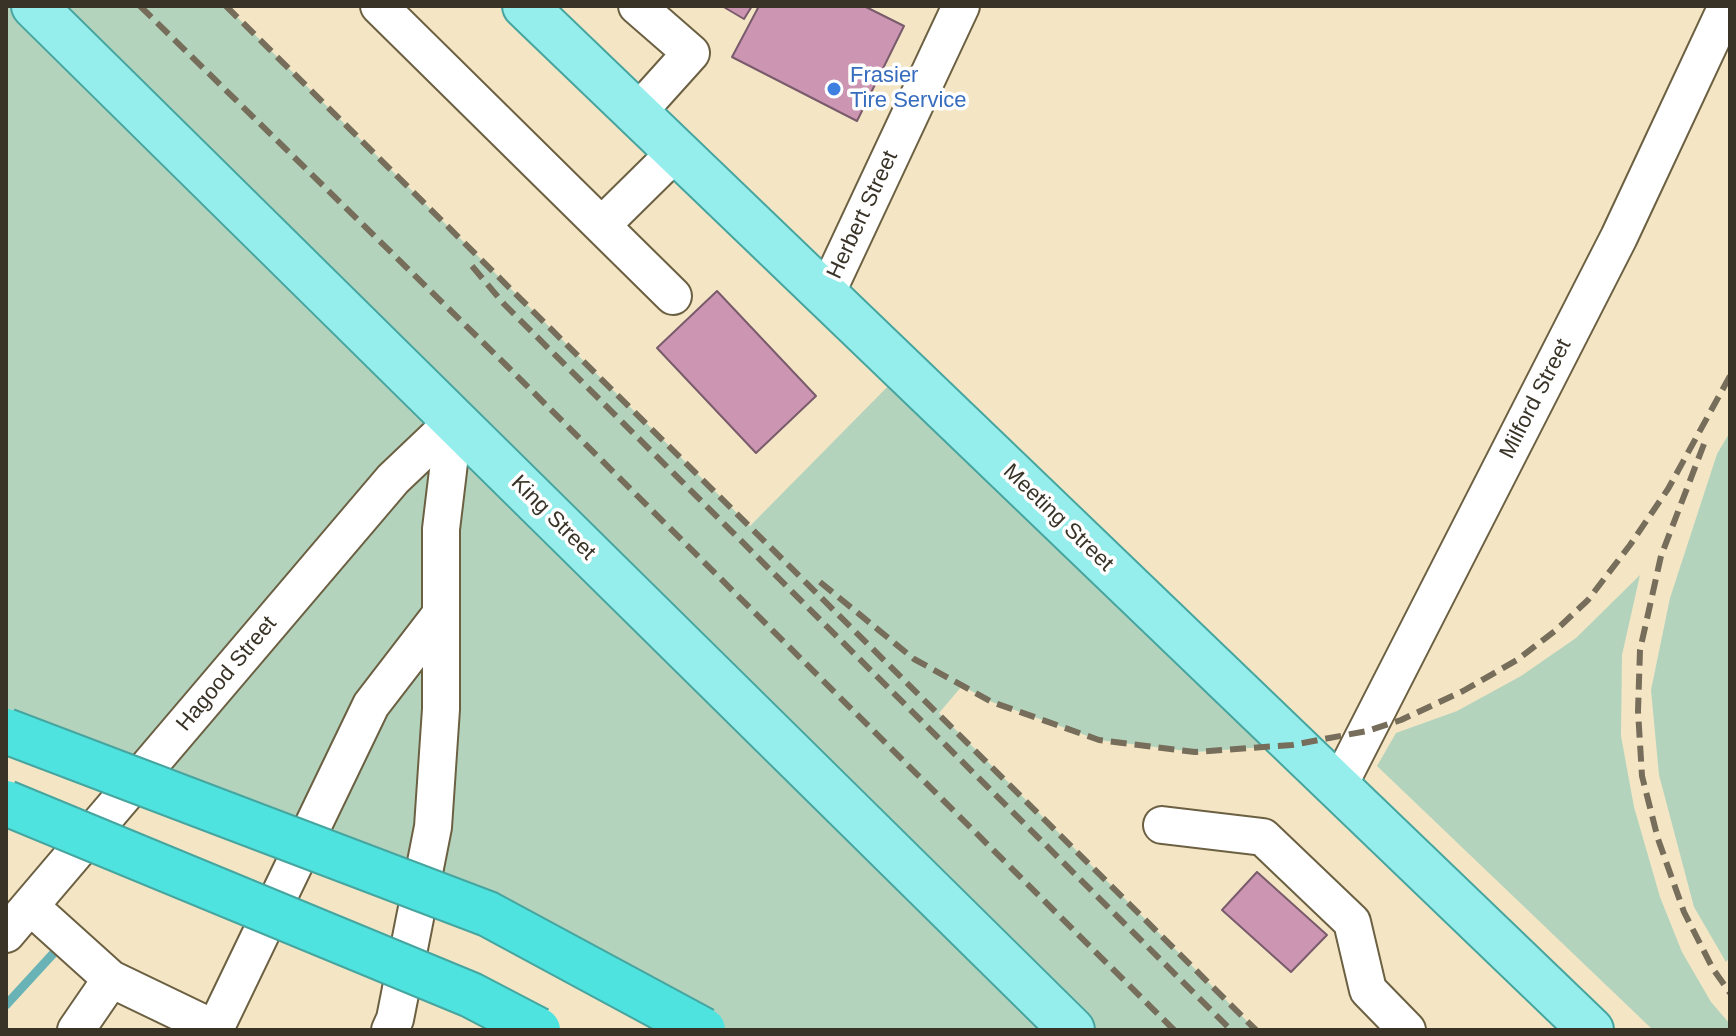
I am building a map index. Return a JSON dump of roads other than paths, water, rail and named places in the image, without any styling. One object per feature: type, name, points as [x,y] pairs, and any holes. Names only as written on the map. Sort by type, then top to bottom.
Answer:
[{"type":"highway","points":[[6,731],[488,914],[703,1030]]},
{"type":"highway","points":[[6,803],[471,995],[538,1030]]},
{"type":"main road","name":"King Street","points":[[34,6],[1072,1030]]},
{"type":"main road","name":"Meeting Street","points":[[533,9],[1337,789],[1591,1030]]},
{"type":"street","points":[[637,6],[691,53],[637,113]]},
{"type":"street","name":"Herbert Street","points":[[826,294],[961,6]]},
{"type":"street","name":"Milford Street","points":[[1337,789],[1619,237],[1727,6]]},
{"type":"street","points":[[386,8],[673,296]]},
{"type":"street","points":[[602,225],[677,151]]},
{"type":"street","points":[[390,1030],[395,1019],[433,827],[441,709],[441,529],[454,421]]},
{"type":"street","name":"Hagood Street","points":[[6,934],[393,479],[454,421]]},
{"type":"street","points":[[30,906],[111,979],[216,1030],[371,705],[441,614]]},
{"type":"street","points":[[1162,825],[1263,837],[1352,922],[1368,990],[1407,1030]]},
{"type":"street","points":[[76,1030],[111,979]]},
{"type":"waterway","points":[[6,1005],[62,944]]},
{"type":"railway","points":[[140,6],[505,364],[1174,1030]]},
{"type":"railway","points":[[226,6],[1256,1030]]},
{"type":"railway","points":[[472,266],[504,304],[1231,1030]]},
{"type":"railway","points":[[820,582],[914,659],[992,702],[1099,740],[1195,752],[1292,745],[1367,731],[1401,720],[1463,691],[1517,660],[1588,600],[1668,489],[1730,376]]},
{"type":"railway","points":[[1704,444],[1661,556],[1640,650],[1638,711],[1642,776],[1658,839],[1684,912],[1713,969],[1730,993]]},
{"type":"place","name":"Frasier Tire Service","points":[[834,89]]}]
